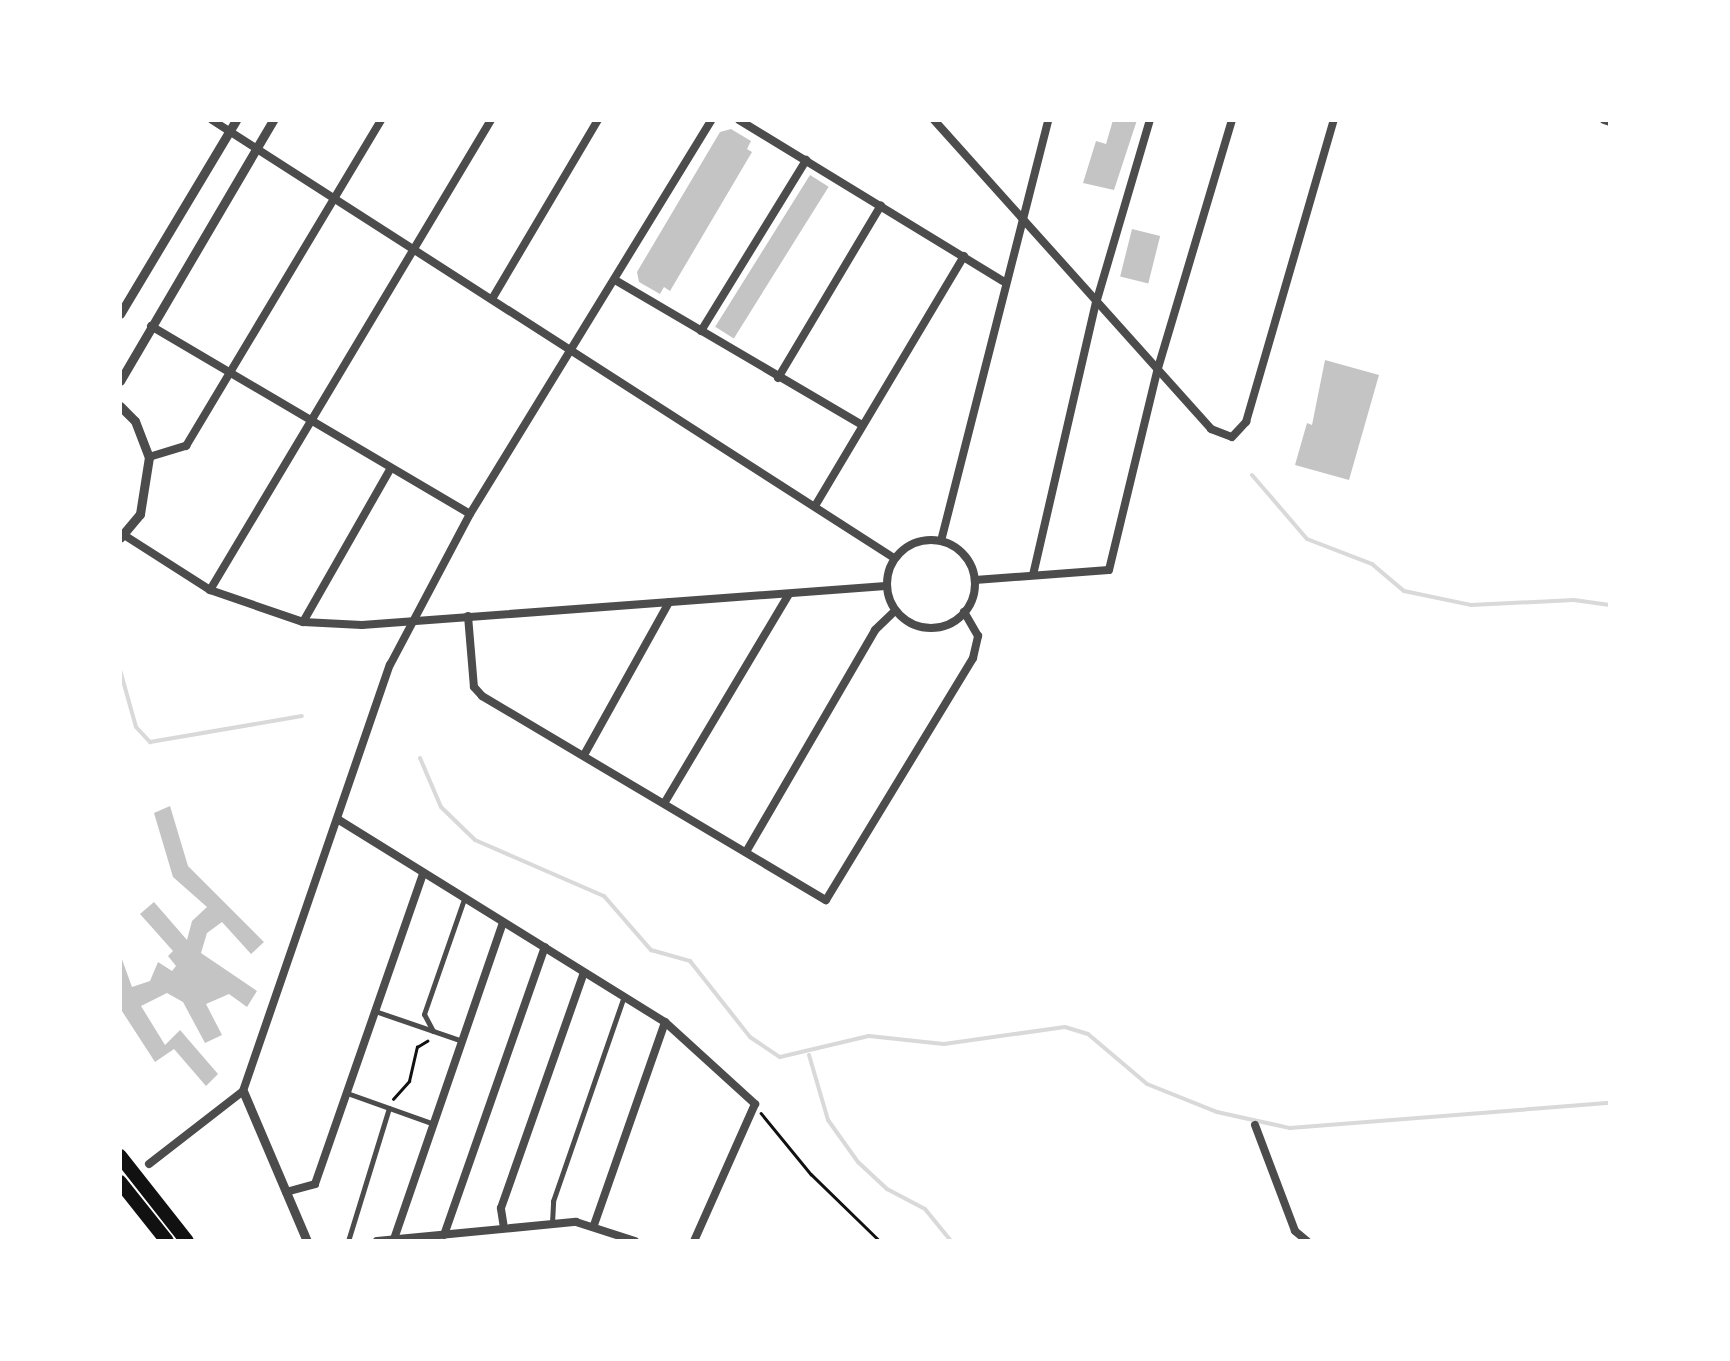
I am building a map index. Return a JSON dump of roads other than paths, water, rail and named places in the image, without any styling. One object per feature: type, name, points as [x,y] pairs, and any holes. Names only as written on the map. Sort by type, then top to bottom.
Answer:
[{"type":"highway","points":[[120,1156],[187,1241]]},
{"type":"highway","points":[[120,1182],[167,1241]]},
{"type":"street","points":[[212,120],[337,196],[894,558]]},
{"type":"street","points":[[120,314],[236,120]]},
{"type":"street","points":[[120,381],[273,120]]},
{"type":"street","points":[[149,457],[186,446],[381,120]]},
{"type":"street","points":[[210,590],[491,120]]},
{"type":"street","points":[[492,299],[598,120]]},
{"type":"street","points":[[149,1164],[243,1091],[390,665],[470,514],[711,120]]},
{"type":"street","points":[[739,120],[1003,281]]},
{"type":"street","points":[[934,120],[1211,429],[1232,438],[1246,422],[1334,120]]},
{"type":"street","points":[[941,541],[1003,281],[1048,120]]},
{"type":"street","points":[[1033,576],[1096,303],[1150,120]]},
{"type":"street","points":[[975,580],[1109,570],[1158,368],[1232,120]]},
{"type":"street","points":[[700,331],[806,160]]},
{"type":"street","points":[[778,378],[881,206]]},
{"type":"street","points":[[815,506],[964,256]]},
{"type":"street","points":[[615,280],[862,425]]},
{"type":"street","points":[[151,326],[470,514]]},
{"type":"street","points":[[120,406],[135,422],[149,457],[149,486],[122,536],[210,590],[303,622],[414,620],[886,586]]},
{"type":"street","points":[[303,622],[392,468]]},
{"type":"street","points":[[941,541],[970,562],[975,580],[964,612],[937,628],[921,627],[896,611],[886,586],[894,558],[907,546],[941,541]]},
{"type":"street","points":[[664,802],[789,594]]},
{"type":"street","points":[[584,755],[669,602]]},
{"type":"street","points":[[746,852],[876,630],[896,611]]},
{"type":"street","points":[[468,616],[474,687],[482,696],[826,900],[972,658],[978,636],[964,612]]},
{"type":"street","points":[[339,820],[664,1022],[754,1104],[694,1241]]},
{"type":"street","points":[[286,1192],[315,1184],[423,873]]},
{"type":"street","points":[[433,1031],[424,1014],[464,898]]},
{"type":"street","points":[[394,1239],[503,922]]},
{"type":"street","points":[[444,1235],[545,948]]},
{"type":"street","points":[[504,1228],[501,1208],[584,972]]},
{"type":"street","points":[[552,1224],[553,1201],[624,996]]},
{"type":"street","points":[[375,1011],[462,1041]]},
{"type":"street","points":[[594,1225],[664,1022]]},
{"type":"street","points":[[243,1091],[307,1241]]},
{"type":"street","points":[[346,1093],[434,1124]]},
{"type":"street","points":[[348,1241],[389,1108]]},
{"type":"street","points":[[1255,1124],[1295,1230],[1307,1241]]},
{"type":"street","points":[[377,1241],[552,1224],[594,1225],[636,1241]]},
{"type":"waterway","points":[[1252,475],[1307,539],[1372,564],[1404,591],[1471,605],[1574,600],[1610,605]]},
{"type":"waterway","points":[[120,670],[136,727],[150,742],[302,716]]},
{"type":"waterway","points":[[420,758],[441,807],[475,840],[604,896],[651,950],[690,961],[750,1037],[780,1057],[869,1036],[944,1044],[1065,1027],[1088,1034],[1147,1084],[1217,1112],[1290,1128],[1610,1103]]},
{"type":"waterway","points":[[809,1055],[828,1120],[858,1162],[887,1189],[925,1209],[951,1241]]}]
